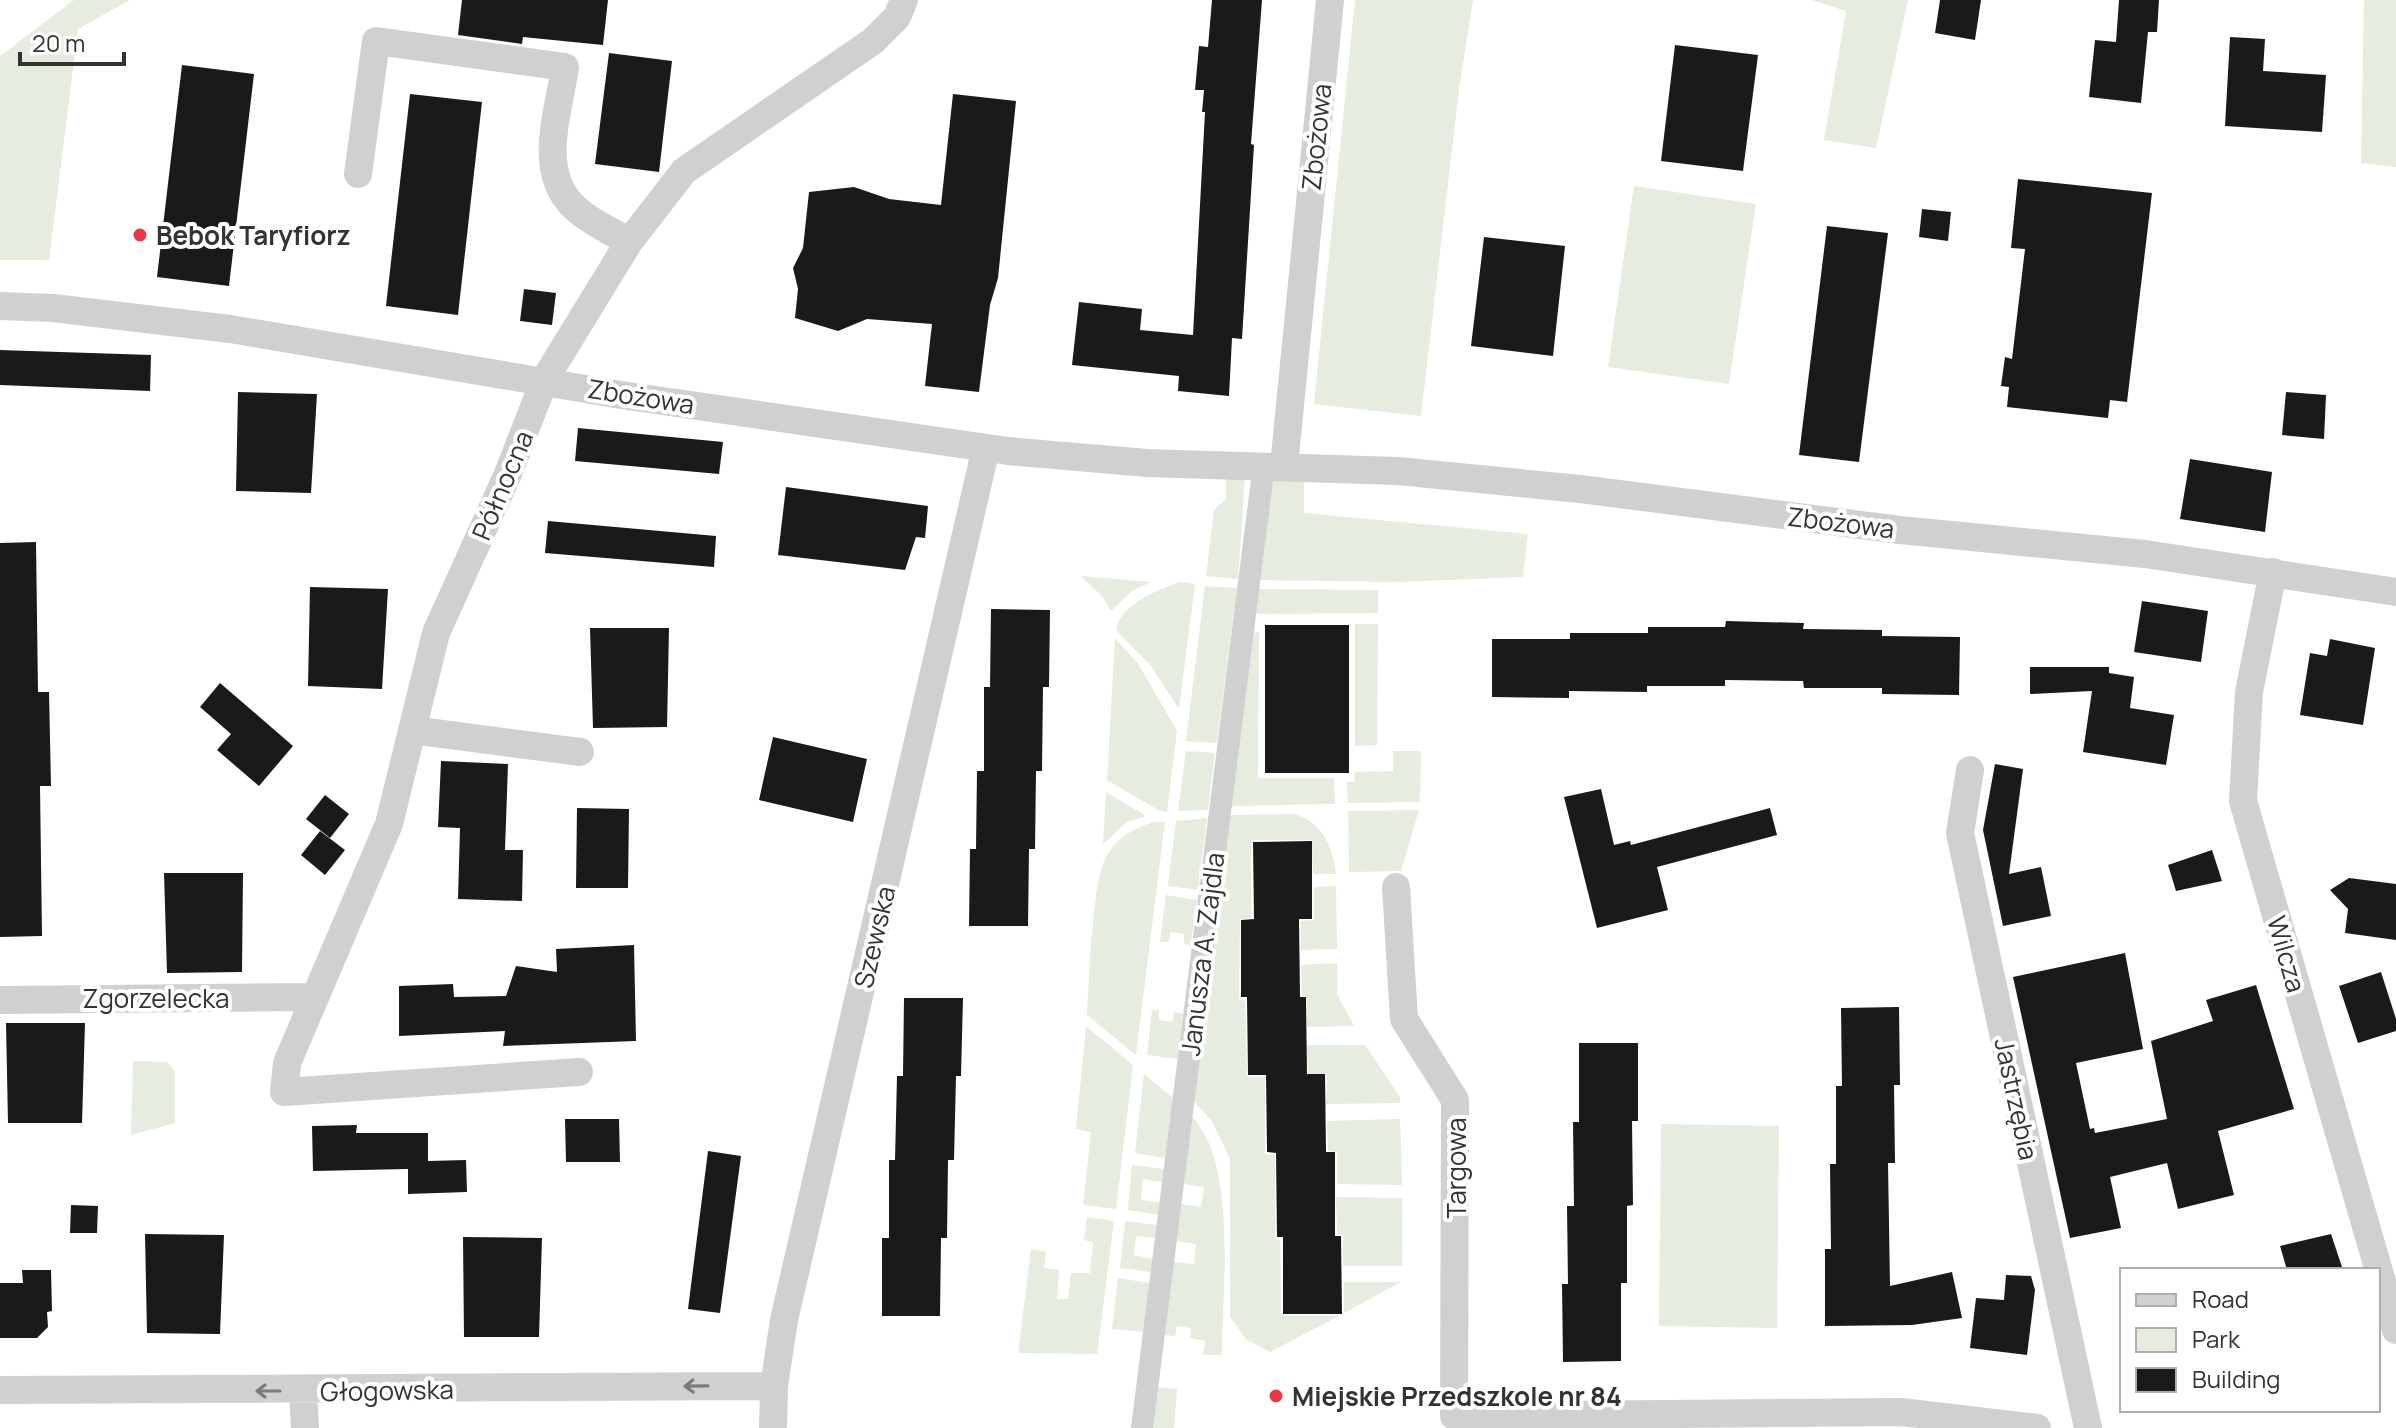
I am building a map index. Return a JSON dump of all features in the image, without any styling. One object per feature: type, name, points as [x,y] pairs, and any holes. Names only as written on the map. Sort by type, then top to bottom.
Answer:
[{"type":"street","name":"Północna","points":[[579,1072],[284,1092],[287,1063],[389,824],[436,633],[507,476],[545,379],[629,242],[684,171],[873,41],[897,17],[904,0]]},
{"type":"street","name":"Zbożowa","points":[[1273,473],[1330,0]]},
{"type":"street","points":[[358,174],[376,41],[565,67],[551,167],[557,188],[579,212],[629,242]]},
{"type":"street","name":"Zbożowa","points":[[0,306],[53,308],[230,329],[545,379],[621,395],[986,448],[1273,473],[1398,471],[1580,489],[1900,530],[2145,554],[2396,592]]},
{"type":"street","name":"Szewska","points":[[773,1428],[774,1386],[784,1320],[986,448]]},
{"type":"street","name":"Janusza A. Zajdla","points":[[1142,1428],[1273,473]]},
{"type":"street","name":"Wilcza","points":[[2273,572],[2249,692],[2243,801],[2378,1268]]},
{"type":"street","points":[[412,730],[580,752]]},
{"type":"street","name":"Jastrzębia","points":[[1970,770],[1960,833],[2088,1428]]},
{"type":"street","name":"Targowa","points":[[1396,887],[1404,1019],[1455,1100],[1454,1416],[1901,1412],[2037,1428]]},
{"type":"street","name":"Zgorzelecka","points":[[0,1000],[313,997]]},
{"type":"street","name":"Wilcza","points":[[2380,1275],[2396,1330]]},
{"type":"street","name":"Głogowska","points":[[0,1390],[303,1391],[774,1386]]},
{"type":"street","points":[[303,1391],[305,1428]]},
{"type":"green space","points":[[74,0],[130,0],[78,29],[49,260],[0,260],[0,56]]},
{"type":"green space","points":[[1355,0],[1473,0],[1459,89],[1421,416],[1314,404]]},
{"type":"green space","points":[[1811,0],[1908,0],[1876,148],[1824,140],[1846,11]]},
{"type":"green space","points":[[2364,0],[2396,0],[2396,167],[2361,163]]},
{"type":"green space","points":[[1634,186],[1756,204],[1729,384],[1608,367]]},
{"type":"green space","points":[[1304,475],[1304,513],[1528,534],[1523,577],[1399,582],[1259,580],[1270,480]]},
{"type":"green space","points":[[1226,476],[1245,476],[1238,579],[1206,576],[1214,510],[1226,499]]},
{"type":"green space","points":[[1081,576],[1151,582],[1132,591],[1111,611],[1103,597]]},
{"type":"green space","points":[[1180,582],[1195,584],[1179,709],[1151,666],[1116,630],[1119,621],[1132,606]]},
{"type":"green space","points":[[1205,586],[1237,588],[1217,743],[1186,741]]},
{"type":"green space","points":[[1258,589],[1378,590],[1378,613],[1255,614]]},
{"type":"green space","points":[[1355,624],[1378,624],[1377,745],[1355,746]]},
{"type":"green space","points":[[1259,632],[1258,778],[1334,778],[1335,804],[1231,806],[1253,633]]},
{"type":"green space","points":[[1115,639],[1137,662],[1177,731],[1167,812],[1158,810],[1107,780]]},
{"type":"green space","points":[[1186,751],[1215,753],[1208,810],[1178,811]]},
{"type":"green space","points":[[1393,751],[1421,751],[1420,802],[1348,803],[1347,782],[1354,782],[1355,772],[1393,771]]},
{"type":"green space","points":[[1106,792],[1146,816],[1127,822],[1103,844]]},
{"type":"green space","points":[[1419,810],[1401,871],[1349,872],[1348,811]]},
{"type":"green space","points":[[1294,814],[1304,817],[1324,836],[1336,874],[1313,874],[1312,840],[1251,840],[1251,918],[1240,919],[1239,1000],[1245,1000],[1247,1077],[1265,1077],[1265,1154],[1275,1155],[1275,1239],[1280,1240],[1281,1316],[1339,1316],[1270,1352],[1247,1340],[1230,1317],[1230,1159],[1213,1123],[1193,1100],[1230,815]]},
{"type":"green space","points":[[1207,818],[1198,890],[1168,886],[1176,821]]},
{"type":"green space","points":[[1154,822],[1165,822],[1136,1055],[1087,1015],[1092,931],[1098,884],[1108,853],[1128,833]]},
{"type":"green space","points":[[1336,886],[1337,949],[1301,950],[1301,921],[1314,920],[1314,887]]},
{"type":"green space","points":[[1166,895],[1197,900],[1191,945],[1184,944],[1184,934],[1170,932],[1169,942],[1160,942]]},
{"type":"green space","points":[[1337,963],[1337,994],[1354,1026],[1307,1027],[1307,996],[1302,995],[1301,965]]},
{"type":"green space","points":[[1152,1010],[1159,1010],[1159,1020],[1173,1022],[1174,1012],[1183,1014],[1178,1059],[1147,1055]]},
{"type":"green space","points":[[1086,1026],[1133,1065],[1116,1209],[1083,1205],[1091,1132],[1076,1129]]},
{"type":"green space","points":[[1307,1045],[1365,1045],[1400,1097],[1400,1103],[1326,1104],[1327,1074],[1308,1074]]},
{"type":"green space","points":[[133,1061],[167,1062],[175,1072],[175,1123],[131,1135]]},
{"type":"green space","points":[[1144,1074],[1173,1098],[1165,1158],[1135,1153]]},
{"type":"green space","points":[[1191,1116],[1206,1137],[1216,1163],[1221,1195],[1225,1263],[1222,1355],[1203,1355],[1205,1341],[1190,1338],[1191,1328],[1177,1326],[1175,1336],[1164,1335],[1173,1262],[1194,1264],[1196,1244],[1176,1241],[1181,1204],[1201,1207],[1204,1187],[1183,1184]]},
{"type":"green space","points":[[1400,1119],[1402,1185],[1337,1184],[1337,1152],[1328,1151],[1327,1121]]},
{"type":"green space","points":[[1661,1124],[1779,1126],[1777,1328],[1659,1326]]},
{"type":"green space","points":[[1132,1165],[1164,1169],[1162,1182],[1143,1179],[1141,1200],[1160,1202],[1158,1215],[1128,1210]]},
{"type":"green space","points":[[1336,1197],[1402,1198],[1402,1266],[1343,1266],[1343,1235],[1337,1235]]},
{"type":"green space","points":[[1087,1217],[1114,1221],[1097,1354],[1018,1353],[1031,1249],[1046,1252],[1044,1268],[1059,1270],[1057,1299],[1068,1299],[1071,1273],[1090,1273],[1093,1242],[1084,1240]]},
{"type":"green space","points":[[1125,1221],[1157,1225],[1155,1238],[1136,1236],[1134,1255],[1153,1259],[1151,1272],[1120,1268]]},
{"type":"green space","points":[[1118,1278],[1150,1283],[1144,1332],[1112,1329]]},
{"type":"green space","points":[[1344,1282],[1401,1282],[1344,1313]]},
{"type":"green space","points":[[1157,1387],[1177,1389],[1174,1428],[1152,1428]]},
{"type":"building","points":[[462,0],[608,0],[603,45],[523,37],[522,44],[458,35]]},
{"type":"building","points":[[1212,0],[1262,0],[1251,144],[1254,145],[1242,339],[1232,338],[1229,396],[1178,391],[1179,376],[1072,365],[1079,302],[1142,309],[1140,330],[1193,335],[1205,112],[1202,112],[1204,90],[1195,90],[1199,46],[1208,47]]},
{"type":"building","points":[[1940,0],[1981,0],[1975,40],[1935,33]]},
{"type":"building","points":[[2119,0],[2159,0],[2157,32],[2148,32],[2141,103],[2089,97],[2095,40],[2116,42]]},
{"type":"building","points":[[2230,37],[2265,39],[2263,71],[2326,75],[2322,132],[2225,126]]},
{"type":"building","points":[[1675,45],[1758,55],[1743,171],[1661,161]]},
{"type":"building","points":[[609,53],[672,61],[659,172],[595,164]]},
{"type":"building","points":[[182,65],[254,74],[229,286],[157,277]]},
{"type":"building","points":[[410,94],[482,102],[458,315],[386,306]]},
{"type":"building","points":[[953,94],[1016,101],[998,278],[990,305],[979,392],[925,386],[932,324],[867,319],[838,331],[795,318],[798,289],[793,268],[803,248],[809,192],[854,187],[889,199],[941,205]]},
{"type":"building","points":[[2018,179],[2152,193],[2127,402],[2110,400],[2108,418],[2007,407],[2009,387],[2001,386],[2005,357],[2012,359],[2025,249],[2011,248]]},
{"type":"building","points":[[1922,209],[1951,212],[1948,241],[1919,237]]},
{"type":"building","points":[[1827,226],[1888,233],[1859,462],[1799,455]]},
{"type":"building","points":[[1484,237],[1565,246],[1553,356],[1471,346]]},
{"type":"building","points":[[524,289],[556,293],[552,325],[520,321]]},
{"type":"building","points":[[0,350],[151,355],[150,391],[0,385]]},
{"type":"building","points":[[238,392],[317,394],[311,493],[236,491]]},
{"type":"building","points":[[2286,392],[2326,395],[2324,439],[2282,435]]},
{"type":"building","points":[[578,428],[723,442],[719,474],[575,461]]},
{"type":"building","points":[[2190,459],[2272,472],[2265,532],[2180,519]]},
{"type":"building","points":[[786,487],[928,506],[925,538],[916,537],[905,570],[778,555]]},
{"type":"building","points":[[548,521],[716,536],[714,567],[545,553]]},
{"type":"building","points":[[36,542],[38,692],[49,692],[51,786],[40,786],[42,936],[0,937],[0,543]]},
{"type":"building","points":[[310,587],[388,589],[382,689],[308,686]]},
{"type":"building","points":[[2142,601],[2208,611],[2201,662],[2134,652]]},
{"type":"building","points":[[991,609],[1050,610],[1049,687],[1043,687],[1042,771],[1036,771],[1035,849],[1029,849],[1028,926],[969,926],[970,849],[976,849],[977,771],[984,771],[984,687],[990,687]]},
{"type":"building","points":[[1726,621],[1804,623],[1803,629],[1882,630],[1882,636],[1960,637],[1959,695],[1882,694],[1882,688],[1804,688],[1803,681],[1725,680],[1725,686],[1647,686],[1647,692],[1569,691],[1569,698],[1492,697],[1492,639],[1570,639],[1570,633],[1648,633],[1648,627],[1725,627]]},
{"type":"building","points":[[1265,625],[1349,625],[1349,773],[1265,773]]},
{"type":"building","points":[[590,628],[669,628],[667,727],[593,728]]},
{"type":"building","points":[[2330,639],[2375,648],[2363,725],[2300,715],[2310,653],[2327,656]]},
{"type":"building","points":[[2030,667],[2109,667],[2109,673],[2134,677],[2130,708],[2174,715],[2166,765],[2083,752],[2092,691],[2030,694]]},
{"type":"building","points":[[220,683],[293,746],[259,786],[217,750],[231,734],[200,707]]},
{"type":"building","points":[[773,737],[867,759],[853,822],[759,800]]},
{"type":"building","points":[[441,761],[508,764],[505,850],[523,850],[522,901],[458,899],[460,828],[438,827]]},
{"type":"building","points":[[1995,764],[2023,769],[2009,874],[2041,867],[2051,916],[2003,926],[1983,830]]},
{"type":"building","points":[[1601,789],[1614,845],[1630,841],[1631,845],[1770,808],[1777,835],[1657,867],[1668,910],[1597,928],[1564,797]]},
{"type":"building","points":[[325,795],[349,814],[330,838],[306,819]]},
{"type":"building","points":[[577,808],[629,809],[628,888],[576,888]]},
{"type":"building","points":[[320,831],[345,850],[325,875],[301,855]]},
{"type":"building","points":[[1312,841],[1312,919],[1299,919],[1300,997],[1306,997],[1307,1074],[1325,1074],[1326,1152],[1335,1152],[1335,1236],[1341,1236],[1342,1314],[1283,1314],[1283,1237],[1277,1237],[1276,1153],[1267,1152],[1266,1075],[1248,1075],[1247,997],[1241,997],[1241,920],[1254,919],[1253,842]]},
{"type":"building","points":[[2212,850],[2222,881],[2176,891],[2168,865]]},
{"type":"building","points":[[164,873],[243,873],[242,972],[167,973]]},
{"type":"building","points":[[2349,878],[2396,884],[2396,940],[2345,933],[2348,909],[2330,890]]},
{"type":"building","points":[[634,945],[636,1041],[503,1046],[505,1031],[399,1036],[399,986],[453,984],[454,997],[506,996],[516,966],[557,972],[556,949]]},
{"type":"building","points":[[2125,953],[2143,1049],[2076,1063],[2090,1129],[2094,1128],[2095,1133],[2167,1119],[2151,1041],[2213,1021],[2206,1000],[2256,985],[2294,1109],[2218,1131],[2234,1195],[2178,1209],[2167,1163],[2110,1177],[2121,1228],[2070,1238],[2013,977]]},
{"type":"building","points":[[2381,972],[2396,1019],[2396,1031],[2358,1043],[2339,986]]},
{"type":"building","points":[[904,998],[963,998],[961,1076],[956,1076],[954,1160],[948,1160],[947,1238],[941,1238],[940,1316],[882,1316],[882,1238],[889,1238],[889,1160],[895,1160],[897,1076],[903,1076]]},
{"type":"building","points":[[1899,1007],[1900,1085],[1894,1085],[1895,1163],[1888,1163],[1890,1286],[1952,1272],[1962,1318],[1912,1325],[1825,1326],[1825,1249],[1831,1249],[1830,1164],[1836,1164],[1836,1086],[1842,1086],[1841,1008]]},
{"type":"building","points":[[6,1023],[85,1023],[82,1123],[8,1123]]},
{"type":"building","points":[[1579,1043],[1638,1043],[1638,1121],[1632,1121],[1633,1205],[1627,1206],[1627,1283],[1621,1283],[1621,1361],[1563,1362],[1562,1284],[1568,1284],[1567,1206],[1574,1206],[1573,1122],[1579,1122]]},
{"type":"building","points":[[565,1119],[619,1119],[620,1162],[566,1162]]},
{"type":"building","points":[[357,1125],[356,1133],[428,1133],[428,1161],[466,1160],[467,1192],[408,1194],[408,1169],[313,1171],[312,1126]]},
{"type":"building","points":[[708,1151],[741,1156],[720,1313],[688,1309]]},
{"type":"building","points":[[71,1205],[98,1206],[97,1233],[70,1233]]},
{"type":"building","points":[[145,1234],[224,1235],[220,1334],[147,1333]]},
{"type":"building","points":[[2331,1234],[2342,1268],[2286,1268],[2280,1246]]},
{"type":"building","points":[[463,1237],[542,1238],[539,1337],[464,1337]]},
{"type":"building","points":[[22,1270],[51,1270],[52,1311],[47,1312],[48,1327],[37,1338],[0,1338],[0,1283],[23,1283]]},
{"type":"building","points":[[2006,1275],[2031,1276],[2035,1290],[2027,1355],[1970,1348],[1976,1298],[2004,1300]]},
{"type":"place","name":"Bebok Taryfiorz","points":[[140,235]]},
{"type":"place","name":"Miejskie Przedszkole nr 84","points":[[1276,1396]]}]
